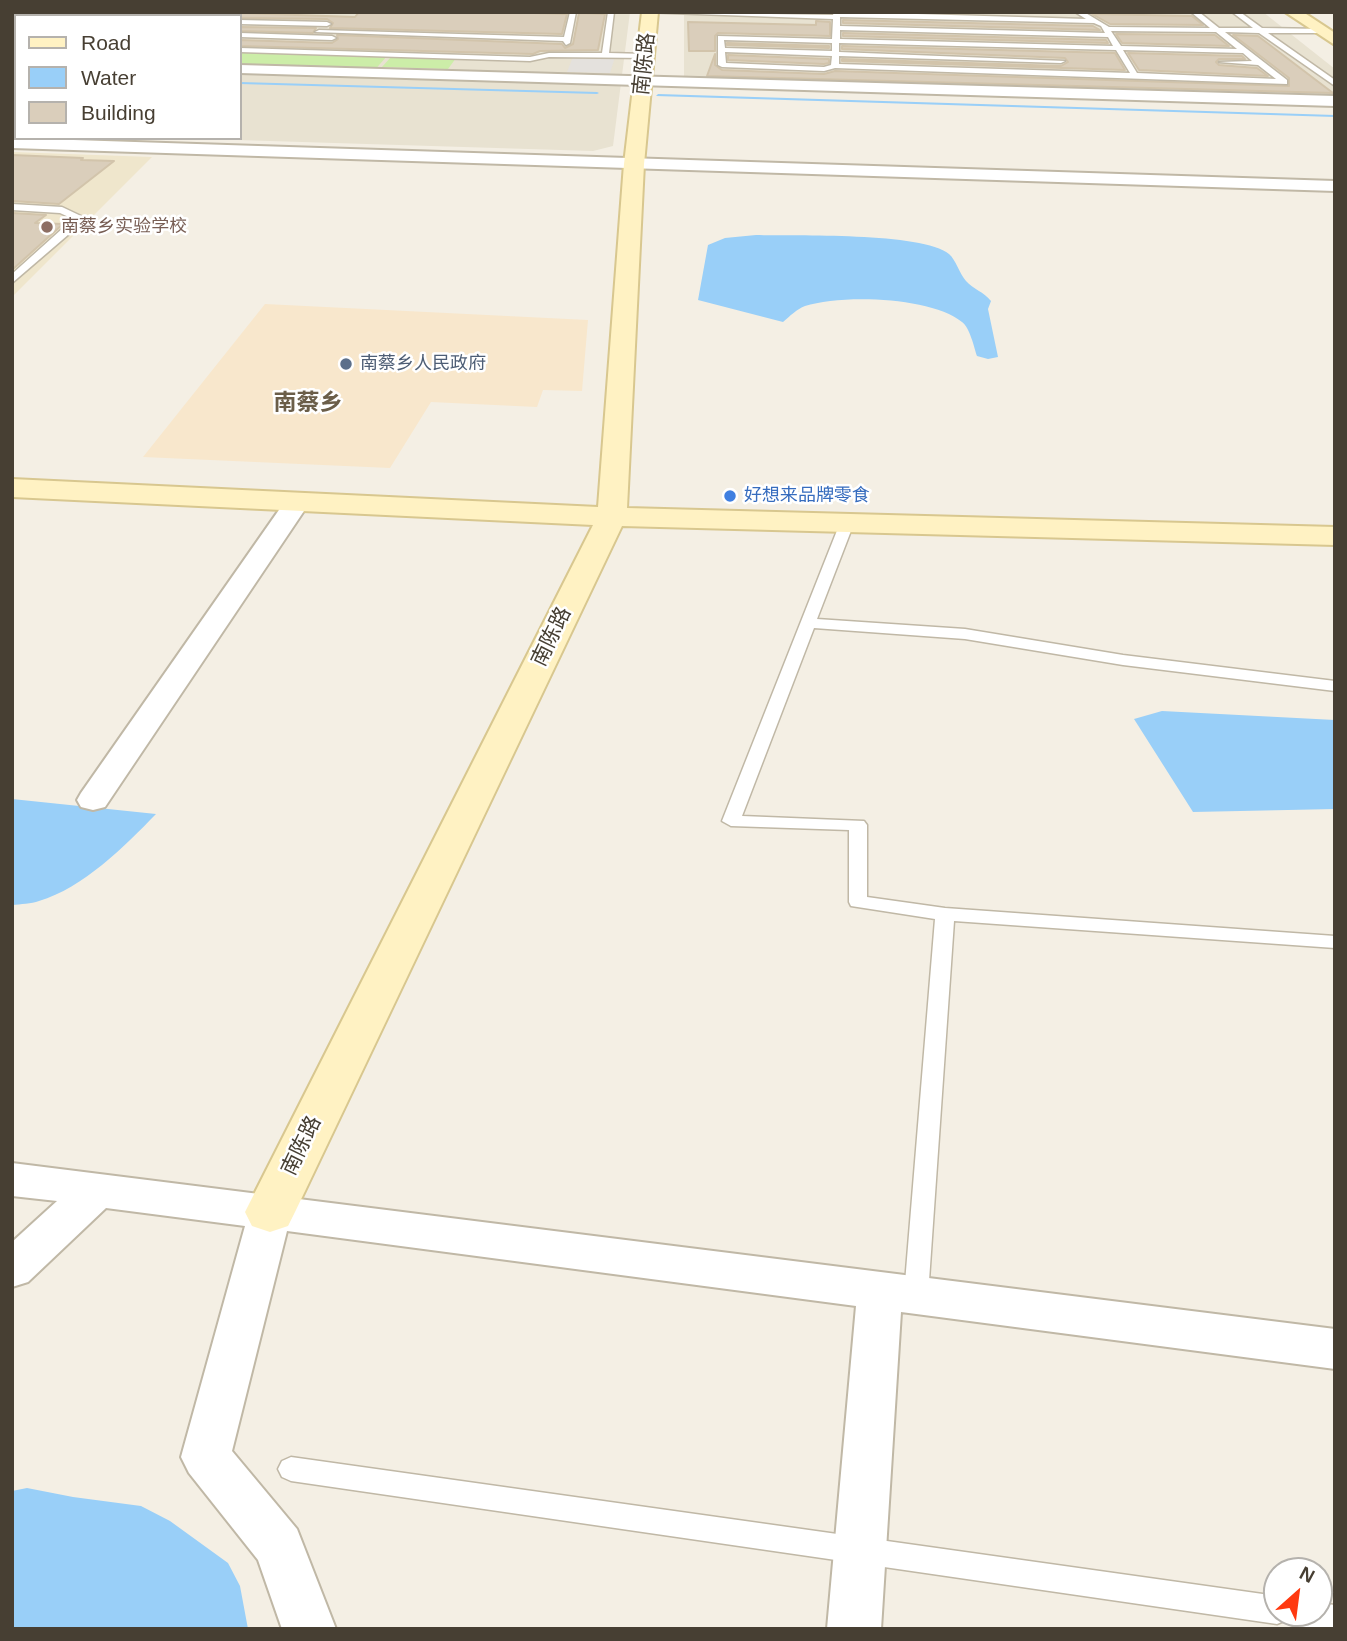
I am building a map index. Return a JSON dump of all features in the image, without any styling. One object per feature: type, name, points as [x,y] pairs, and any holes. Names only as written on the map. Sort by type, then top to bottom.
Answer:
[{"type":"street","points":[[1292,12],[1322,32]]},
{"type":"street","name":"南陈路","points":[[270,1212],[611,517],[634,164],[649,14]]},
{"type":"street","points":[[242,69],[458,75],[644,68],[991,90],[1335,101]]},
{"type":"street","points":[[12,143],[1335,186]]},
{"type":"street","points":[[12,488],[611,517],[1335,536]]},
{"type":"street","points":[[93,800],[297,502]]},
{"type":"street","points":[[12,1179],[1335,1349]]},
{"type":"street","points":[[12,1269],[97,1190]]},
{"type":"street","points":[[270,1212],[206,1457],[279,1546],[309,1629]]},
{"type":"street","points":[[854,1629],[860,1550],[898,1293]]},
{"type":"lane","points":[[242,36],[316,35],[566,41],[573,12]]},
{"type":"lane","points":[[605,55],[611,12]]},
{"type":"lane","points":[[1078,12],[1105,28],[1135,75]]},
{"type":"lane","points":[[720,15],[722,65],[1135,75],[1284,82],[1194,12]]},
{"type":"lane","points":[[1235,12],[1335,84]]},
{"type":"lane","points":[[649,14],[1219,32],[1322,32]]},
{"type":"lane","points":[[837,18],[1105,28],[1253,26],[1322,32]]},
{"type":"lane","points":[[835,66],[837,18]]},
{"type":"lane","points":[[242,22],[329,23],[316,35]]},
{"type":"lane","points":[[556,27],[570,28]]},
{"type":"lane","points":[[316,35],[416,40]]},
{"type":"lane","points":[[721,37],[1244,51]]},
{"type":"lane","points":[[722,50],[1072,61]]},
{"type":"lane","points":[[242,51],[530,59],[549,55],[605,55],[644,68]]},
{"type":"lane","points":[[458,75],[471,57]]},
{"type":"lane","points":[[1114,62],[1139,60]]},
{"type":"lane","points":[[1219,62],[1259,63]]},
{"type":"lane","points":[[988,71],[991,90]]},
{"type":"lane","points":[[12,206],[62,210],[78,218],[78,222],[12,280]]},
{"type":"lane","points":[[847,523],[731,821],[858,825],[858,902],[945,914],[1335,942]]},
{"type":"lane","points":[[809,622],[1018,640],[1123,660],[1335,686]]},
{"type":"lane","points":[[898,1293],[945,914]]},
{"type":"lane","points":[[291,1469],[1263,1608]]},
{"type":"shaded area","points":[[12,12],[630,12],[613,146],[593,151],[238,140],[242,140],[242,14],[14,14],[12,134]]},
{"type":"shaded area","points":[[684,12],[1263,12],[1335,69],[1335,107],[684,86]]},
{"type":"shaded area","points":[[573,57],[615,57],[610,73],[567,72]]},
{"type":"shaded area","name":"南蔡乡实验学校","points":[[12,152],[152,157],[12,297]]},
{"type":"shaded area","points":[[265,304],[588,320],[582,391],[543,390],[537,407],[431,402],[390,468],[143,457]]},
{"type":"green space","points":[[242,53],[387,56],[373,72],[242,68]]},
{"type":"green space","points":[[391,57],[456,58],[448,69],[382,67]]},
{"type":"water","points":[[756,235],[886,239],[935,247],[949,254],[966,281],[991,301],[988,309],[998,357],[988,359],[977,356],[962,322],[930,307],[909,303],[863,299],[821,302],[802,307],[783,322],[698,300],[708,245],[725,238]]},
{"type":"water","points":[[1162,711],[1335,720],[1335,809],[1193,812],[1134,719]]},
{"type":"water","points":[[12,799],[156,814],[117,852],[87,876],[55,895],[36,902],[12,905]]},
{"type":"water","points":[[27,1488],[141,1506],[170,1521],[228,1563],[240,1586],[248,1629],[12,1629],[12,1491]]},
{"type":"building","points":[[359,12],[567,14],[562,34],[330,28],[333,23],[327,19],[242,18],[240,13],[355,17]]},
{"type":"building","points":[[579,13],[605,14],[598,50],[540,51],[533,54],[242,46],[242,40],[332,43],[338,39],[337,35],[562,44],[565,48],[573,44]]},
{"type":"building","points":[[1092,14],[1192,16],[1203,25],[1110,24]]},
{"type":"building","points":[[843,20],[1093,26],[1100,30],[843,23]]},
{"type":"building","points":[[816,21],[830,22],[830,36],[718,33],[715,36],[715,51],[689,51],[688,22],[816,25]]},
{"type":"building","points":[[242,27],[316,28],[313,33],[242,31]]},
{"type":"building","points":[[843,33],[1106,40],[1108,43],[843,36]]},
{"type":"building","points":[[1116,34],[1215,35],[1229,46],[1122,43]]},
{"type":"building","points":[[1233,35],[1258,36],[1333,93],[707,76],[715,54],[715,65],[722,70],[824,74],[835,71],[1289,86],[1289,78]]},
{"type":"building","points":[[727,45],[829,46],[829,48]]},
{"type":"building","points":[[842,46],[1115,53],[1125,70],[842,61],[1061,66],[1068,62],[1065,58],[842,49]]},
{"type":"building","points":[[1128,53],[1242,56],[1245,59],[1219,59],[1216,62],[1219,65],[1257,68],[1268,76],[1139,70]]},
{"type":"building","points":[[728,55],[829,59],[829,63],[728,60]]},
{"type":"building","points":[[12,155],[114,161],[59,204],[12,201]]},
{"type":"building","points":[[12,213],[46,215],[35,223],[63,224],[12,270]]},
{"type":"waterway","points":[[242,83],[597,93]]},
{"type":"waterway","points":[[658,95],[1335,116]]},
{"type":"place","name":"南蔡乡实验学校","points":[[47,227]]},
{"type":"place","name":"南蔡乡人民政府","points":[[346,364]]},
{"type":"place","name":"好想来品牌零食","points":[[730,496]]},
{"type":"district","name":"南蔡乡","points":[[308,404]]}]
